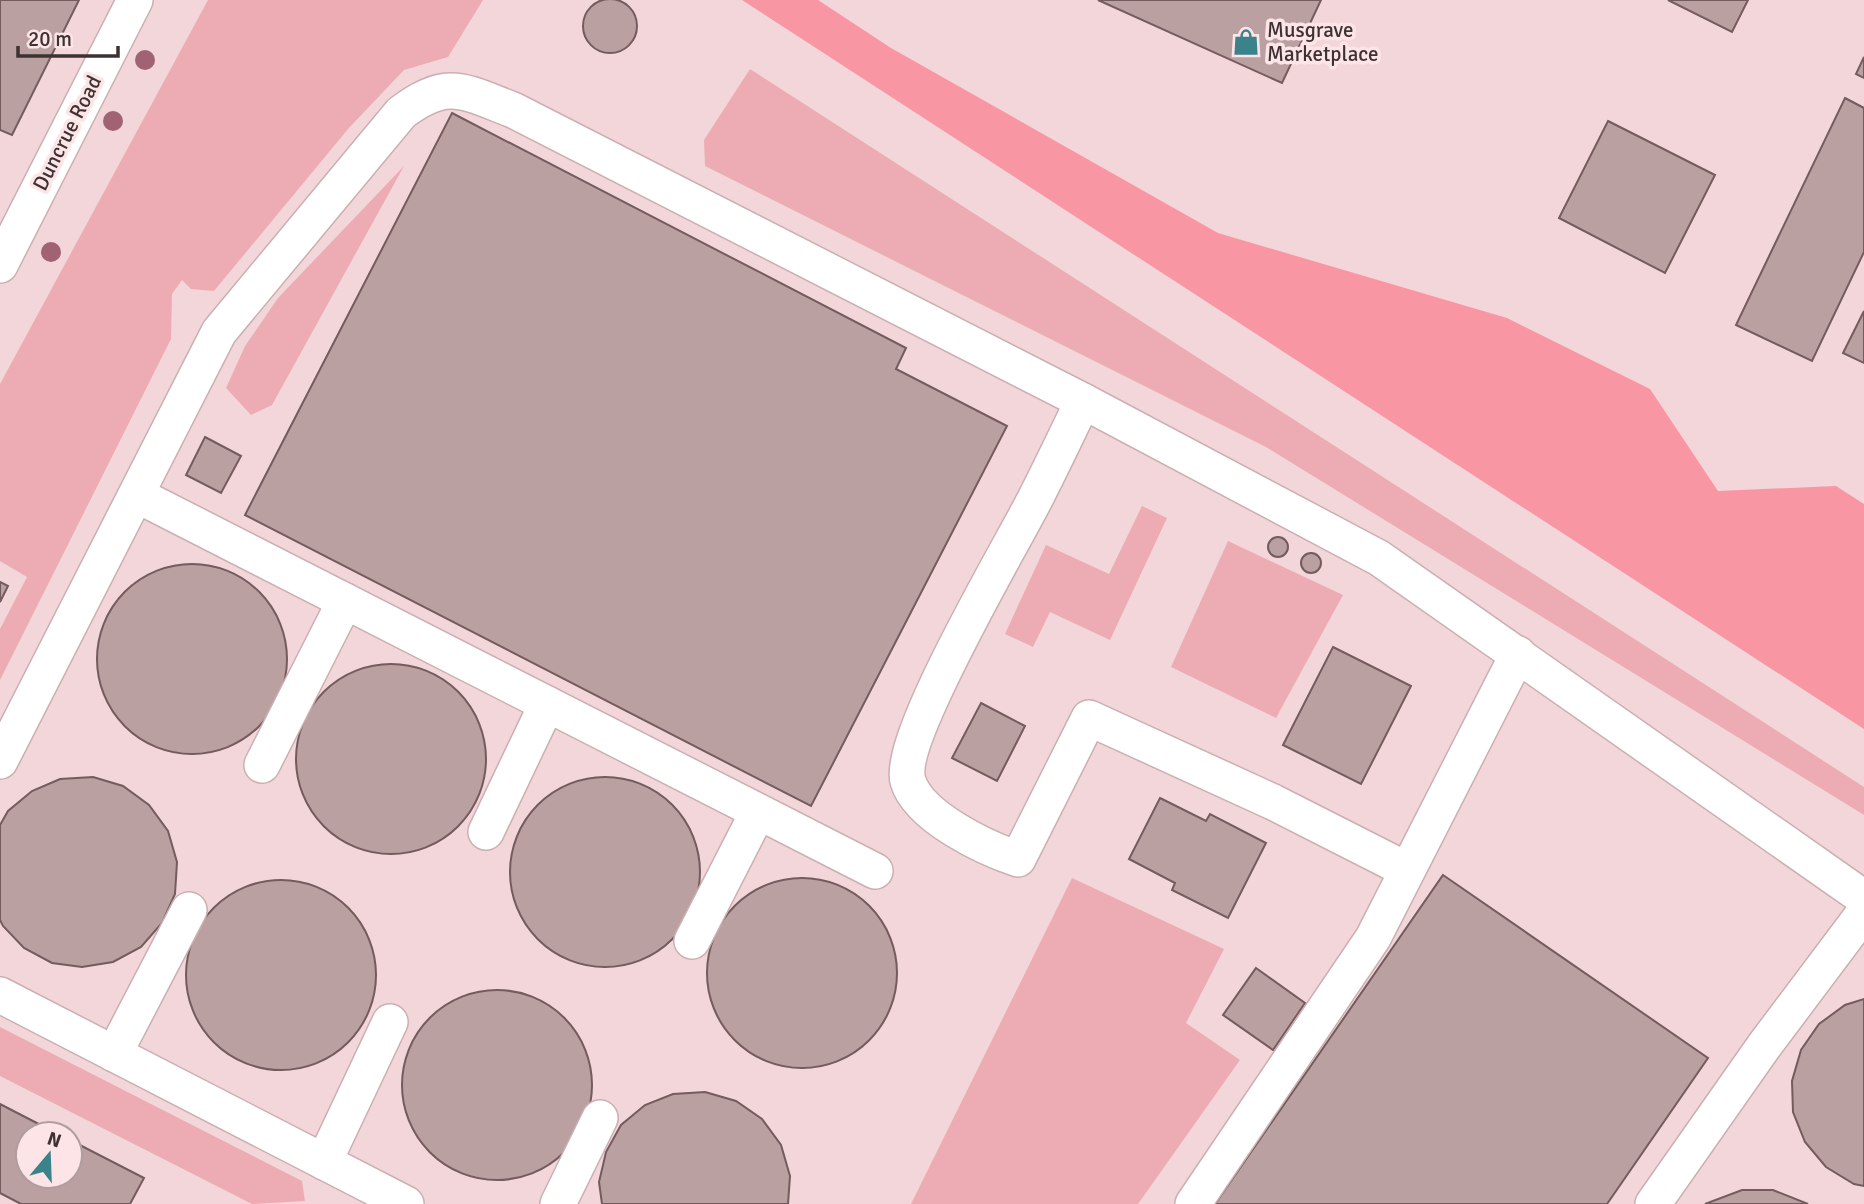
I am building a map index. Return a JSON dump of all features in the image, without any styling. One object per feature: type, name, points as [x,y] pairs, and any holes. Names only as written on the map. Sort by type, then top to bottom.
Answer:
[{"type":"street","name":"Duncrue Road","points":[[0,265],[135,0]]},
{"type":"street","points":[[0,761],[219,332],[401,113],[426,94],[460,90],[513,110],[1083,401],[1379,558],[1864,898]]},
{"type":"street","points":[[1083,401],[939,680],[910,751],[908,780],[922,807],[990,849],[1018,859],[1088,718],[1273,802],[1405,870]]},
{"type":"street","points":[[137,495],[875,871]]},
{"type":"street","points":[[262,765],[345,601]]},
{"type":"street","points":[[1193,1204],[1373,938],[1405,870],[1518,654]]},
{"type":"street","points":[[486,832],[547,704]]},
{"type":"street","points":[[692,941],[758,812]]},
{"type":"street","points":[[114,1054],[190,910]]},
{"type":"street","points":[[1653,1204],[1764,1046],[1864,913]]},
{"type":"street","points":[[0,995],[406,1204]]},
{"type":"street","points":[[324,1162],[390,1022]]},
{"type":"street","points":[[558,1204],[600,1118]]},
{"type":"shaded area","points":[[208,0],[483,0],[448,57],[404,70],[348,129],[214,291],[191,289],[182,280],[172,294],[171,339],[0,680],[0,629],[27,577],[0,561],[0,384]]},
{"type":"shaded area","points":[[742,0],[818,0],[891,48],[1218,233],[1507,318],[1650,389],[1718,491],[1836,486],[1864,504],[1864,729]]},
{"type":"shaded area","points":[[750,69],[1864,787],[1864,815],[1266,447],[705,166],[704,140]]},
{"type":"shaded area","points":[[404,166],[272,405],[251,415],[226,388],[245,346],[278,298]]},
{"type":"shaded area","points":[[1142,506],[1167,518],[1110,640],[1050,612],[1033,647],[1005,634],[1046,545],[1109,574]]},
{"type":"shaded area","points":[[1228,541],[1343,595],[1276,718],[1171,667]]},
{"type":"shaded area","points":[[1072,878],[1224,949],[1186,1023],[1240,1060],[1138,1204],[911,1204]]},
{"type":"shaded area","points":[[0,1027],[302,1181],[305,1201],[252,1204],[0,1076]]},
{"type":"building","points":[[610,-1],[629,7],[637,26],[629,45],[610,53],[591,45],[583,26],[591,7]]},
{"type":"building","points":[[0,0],[79,0],[12,135],[0,130]]},
{"type":"building","name":"Musgrave Marketplace","points":[[1098,0],[1321,0],[1282,83]]},
{"type":"building","points":[[1668,0],[1748,0],[1732,32]]},
{"type":"building","points":[[1864,57],[1864,78],[1856,74]]},
{"type":"building","points":[[1845,98],[1864,108],[1864,252],[1812,361],[1736,325]]},
{"type":"building","points":[[452,113],[906,348],[896,369],[1007,426],[811,806],[245,515]]},
{"type":"building","points":[[1608,121],[1715,175],[1665,273],[1559,218]]},
{"type":"building","points":[[1864,311],[1864,363],[1843,353]]},
{"type":"building","points":[[205,437],[241,456],[221,493],[186,475]]},
{"type":"building","points":[[1278,537],[1285,540],[1288,547],[1285,554],[1278,557],[1271,554],[1268,547],[1271,540]]},
{"type":"building","points":[[1311,553],[1318,556],[1321,563],[1318,570],[1311,573],[1304,570],[1301,563],[1304,556]]},
{"type":"building","points":[[192,564],[228,572],[245,580],[259,592],[271,606],[279,623],[287,659],[279,695],[271,712],[259,726],[245,738],[228,746],[192,754],[156,746],[139,738],[125,726],[113,712],[105,695],[97,659],[105,623],[113,606],[125,592],[139,580],[156,572]]},
{"type":"building","points":[[0,582],[8,586],[0,602]]},
{"type":"building","points":[[1333,647],[1411,686],[1361,784],[1283,745]]},
{"type":"building","points":[[391,664],[427,672],[444,680],[458,692],[470,706],[478,723],[486,759],[478,795],[470,812],[458,826],[444,838],[427,846],[391,854],[355,846],[338,838],[324,826],[312,812],[304,795],[296,759],[304,723],[312,706],[324,692],[338,680],[355,672]]},
{"type":"building","points":[[981,703],[1025,726],[997,781],[952,758]]},
{"type":"building","points":[[93,777],[123,786],[149,805],[168,831],[177,862],[175,894],[162,923],[141,947],[113,962],[82,967],[52,963],[24,948],[0,920],[0,825],[8,811],[32,791],[60,779]]},
{"type":"building","points":[[605,777],[641,785],[658,793],[672,805],[684,819],[692,836],[700,872],[692,908],[684,925],[672,939],[658,951],[641,959],[605,967],[569,959],[552,951],[538,939],[526,925],[518,908],[510,872],[518,836],[526,819],[538,805],[552,793],[569,785]]},
{"type":"building","points":[[1160,798],[1206,821],[1210,814],[1266,843],[1228,918],[1172,890],[1175,883],[1129,859]]},
{"type":"building","points":[[1443,875],[1708,1058],[1607,1204],[1215,1204]]},
{"type":"building","points":[[802,878],[838,886],[855,894],[869,906],[881,920],[889,937],[897,973],[889,1009],[881,1026],[869,1040],[855,1052],[838,1060],[802,1068],[766,1060],[749,1052],[735,1040],[723,1026],[715,1009],[707,973],[715,937],[723,920],[735,906],[749,894],[766,886]]},
{"type":"building","points":[[281,880],[317,888],[334,896],[348,908],[360,922],[368,939],[376,975],[368,1011],[360,1028],[348,1042],[334,1054],[317,1062],[281,1070],[245,1062],[228,1054],[214,1042],[202,1028],[194,1011],[186,975],[194,939],[202,922],[214,908],[228,896],[245,888]]},
{"type":"building","points":[[1256,968],[1305,1003],[1273,1050],[1223,1015]]},
{"type":"building","points":[[497,990],[533,998],[550,1006],[564,1018],[576,1032],[584,1049],[592,1085],[584,1121],[576,1138],[564,1152],[550,1164],[533,1172],[497,1180],[461,1172],[444,1164],[430,1152],[418,1138],[410,1121],[402,1085],[410,1049],[418,1032],[430,1018],[444,1006],[461,998]]},
{"type":"building","points":[[1864,999],[1864,1186],[1854,1184],[1826,1167],[1805,1142],[1793,1112],[1792,1081],[1801,1050],[1819,1024],[1845,1005]]},
{"type":"building","points":[[705,1092],[736,1101],[762,1119],[781,1145],[790,1176],[788,1204],[602,1204],[599,1182],[606,1152],[621,1125],[645,1105],[673,1094]]},
{"type":"building","points":[[0,1104],[31,1120],[14,1120],[14,1190],[84,1190],[84,1147],[144,1178],[130,1204],[21,1204],[0,1193]]},
{"type":"building","points":[[1742,1190],[1773,1190],[1808,1204],[1705,1204]]},
{"type":"place","name":"Musgrave Marketplace","points":[[1246,42]]}]
